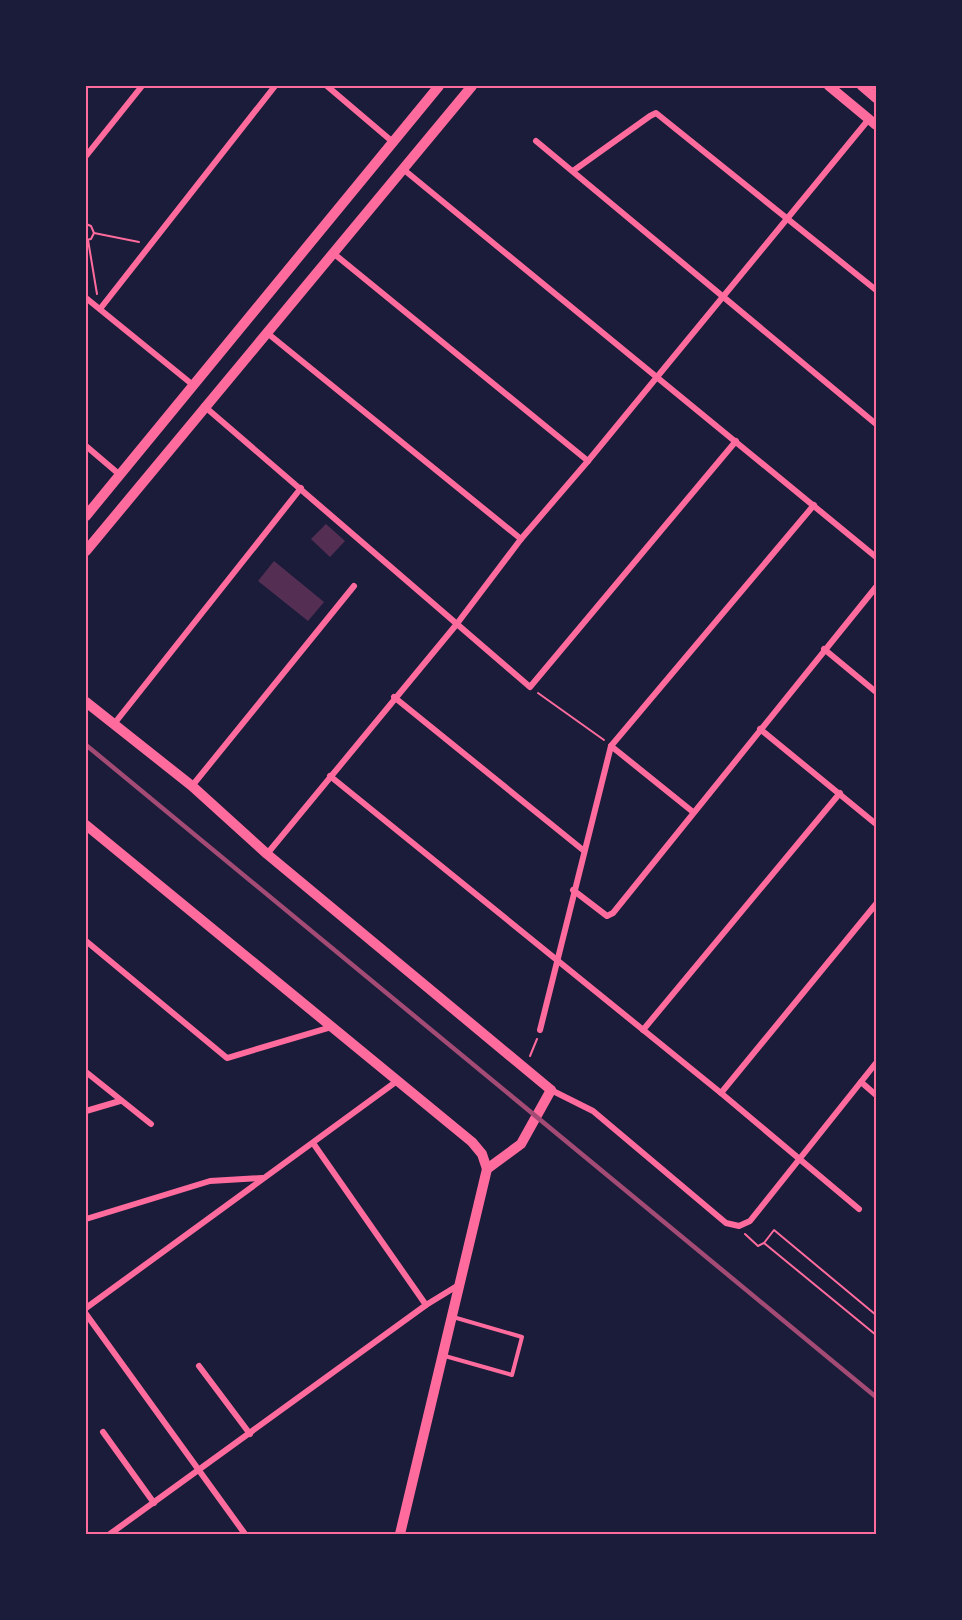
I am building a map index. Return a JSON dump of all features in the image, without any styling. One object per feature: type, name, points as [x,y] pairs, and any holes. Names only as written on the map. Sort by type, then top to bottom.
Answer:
[{"type":"main road","points":[[86,516],[439,86]]},
{"type":"main road","points":[[86,551],[265,332],[472,86]]},
{"type":"main road","points":[[829,86],[873,122]]},
{"type":"main road","points":[[867,86],[876,98]]},
{"type":"main road","points":[[155,430],[172,445]]},
{"type":"main road","points":[[86,702],[192,786],[267,854],[551,1090],[521,1144],[487,1169]]},
{"type":"main road","points":[[86,825],[472,1142],[482,1154],[487,1169],[457,1286],[400,1534]]},
{"type":"street","points":[[86,156],[142,86]]},
{"type":"street","points":[[99,309],[153,244],[275,86]]},
{"type":"street","points":[[327,86],[394,143]]},
{"type":"street","points":[[573,171],[656,113],[788,216],[876,290]]},
{"type":"street","points":[[267,854],[456,624],[521,539],[657,378],[788,216],[873,122]]},
{"type":"street","points":[[536,141],[876,424]]},
{"type":"street","points":[[402,168],[876,557]]},
{"type":"street","points":[[332,252],[588,461]]},
{"type":"street","points":[[86,297],[193,385]]},
{"type":"street","points":[[265,332],[521,539]]},
{"type":"street","points":[[204,406],[530,687],[736,441]]},
{"type":"street","points":[[86,446],[120,475]]},
{"type":"street","points":[[114,724],[301,488]]},
{"type":"street","points":[[540,1030],[583,850],[611,746],[814,505]]},
{"type":"street","points":[[192,786],[354,586]]},
{"type":"street","points":[[573,890],[601,914],[608,916],[613,913],[876,587]]},
{"type":"street","points":[[824,649],[876,692]]},
{"type":"street","points":[[394,697],[583,850]]},
{"type":"street","points":[[760,729],[876,824]]},
{"type":"street","points":[[611,746],[693,812]]},
{"type":"street","points":[[330,776],[556,962],[721,1093],[859,1209]]},
{"type":"street","points":[[642,1030],[840,793]]},
{"type":"street","points":[[721,1093],[876,904]]},
{"type":"street","points":[[86,941],[227,1058],[331,1027]]},
{"type":"street","points":[[551,1090],[593,1111],[726,1223],[740,1226],[750,1221],[876,1063]]},
{"type":"street","points":[[86,1072],[151,1124]]},
{"type":"street","points":[[86,1308],[397,1082]]},
{"type":"street","points":[[861,1082],[876,1095]]},
{"type":"street","points":[[86,1111],[120,1101]]},
{"type":"street","points":[[313,1143],[426,1305]]},
{"type":"street","points":[[86,1219],[210,1181],[264,1178]]},
{"type":"street","points":[[110,1534],[426,1305],[457,1286]]},
{"type":"street","points":[[86,1314],[245,1534]]},
{"type":"street","points":[[199,1366],[250,1434]]},
{"type":"street","points":[[103,1432],[154,1503]]},
{"type":"lane","points":[[441,1355],[512,1375],[522,1337],[450,1317]]},
{"type":"path","points":[[86,224],[91,226],[94,232]]},
{"type":"path","points":[[94,232],[153,244]]},
{"type":"path","points":[[94,232],[87,240],[99,309]]},
{"type":"path","points":[[530,687],[611,746]]},
{"type":"path","points":[[526,1067],[540,1030]]},
{"type":"path","points":[[740,1226],[748,1240],[758,1246],[764,1243],[774,1230],[876,1315]]},
{"type":"path","points":[[764,1243],[876,1335]]},
{"type":"building","points":[[326,524],[345,541],[330,557],[311,539]]},
{"type":"building","points":[[274,561],[324,602],[308,621],[258,581]]},
{"type":"railway","points":[[86,745],[876,1397]]}]
